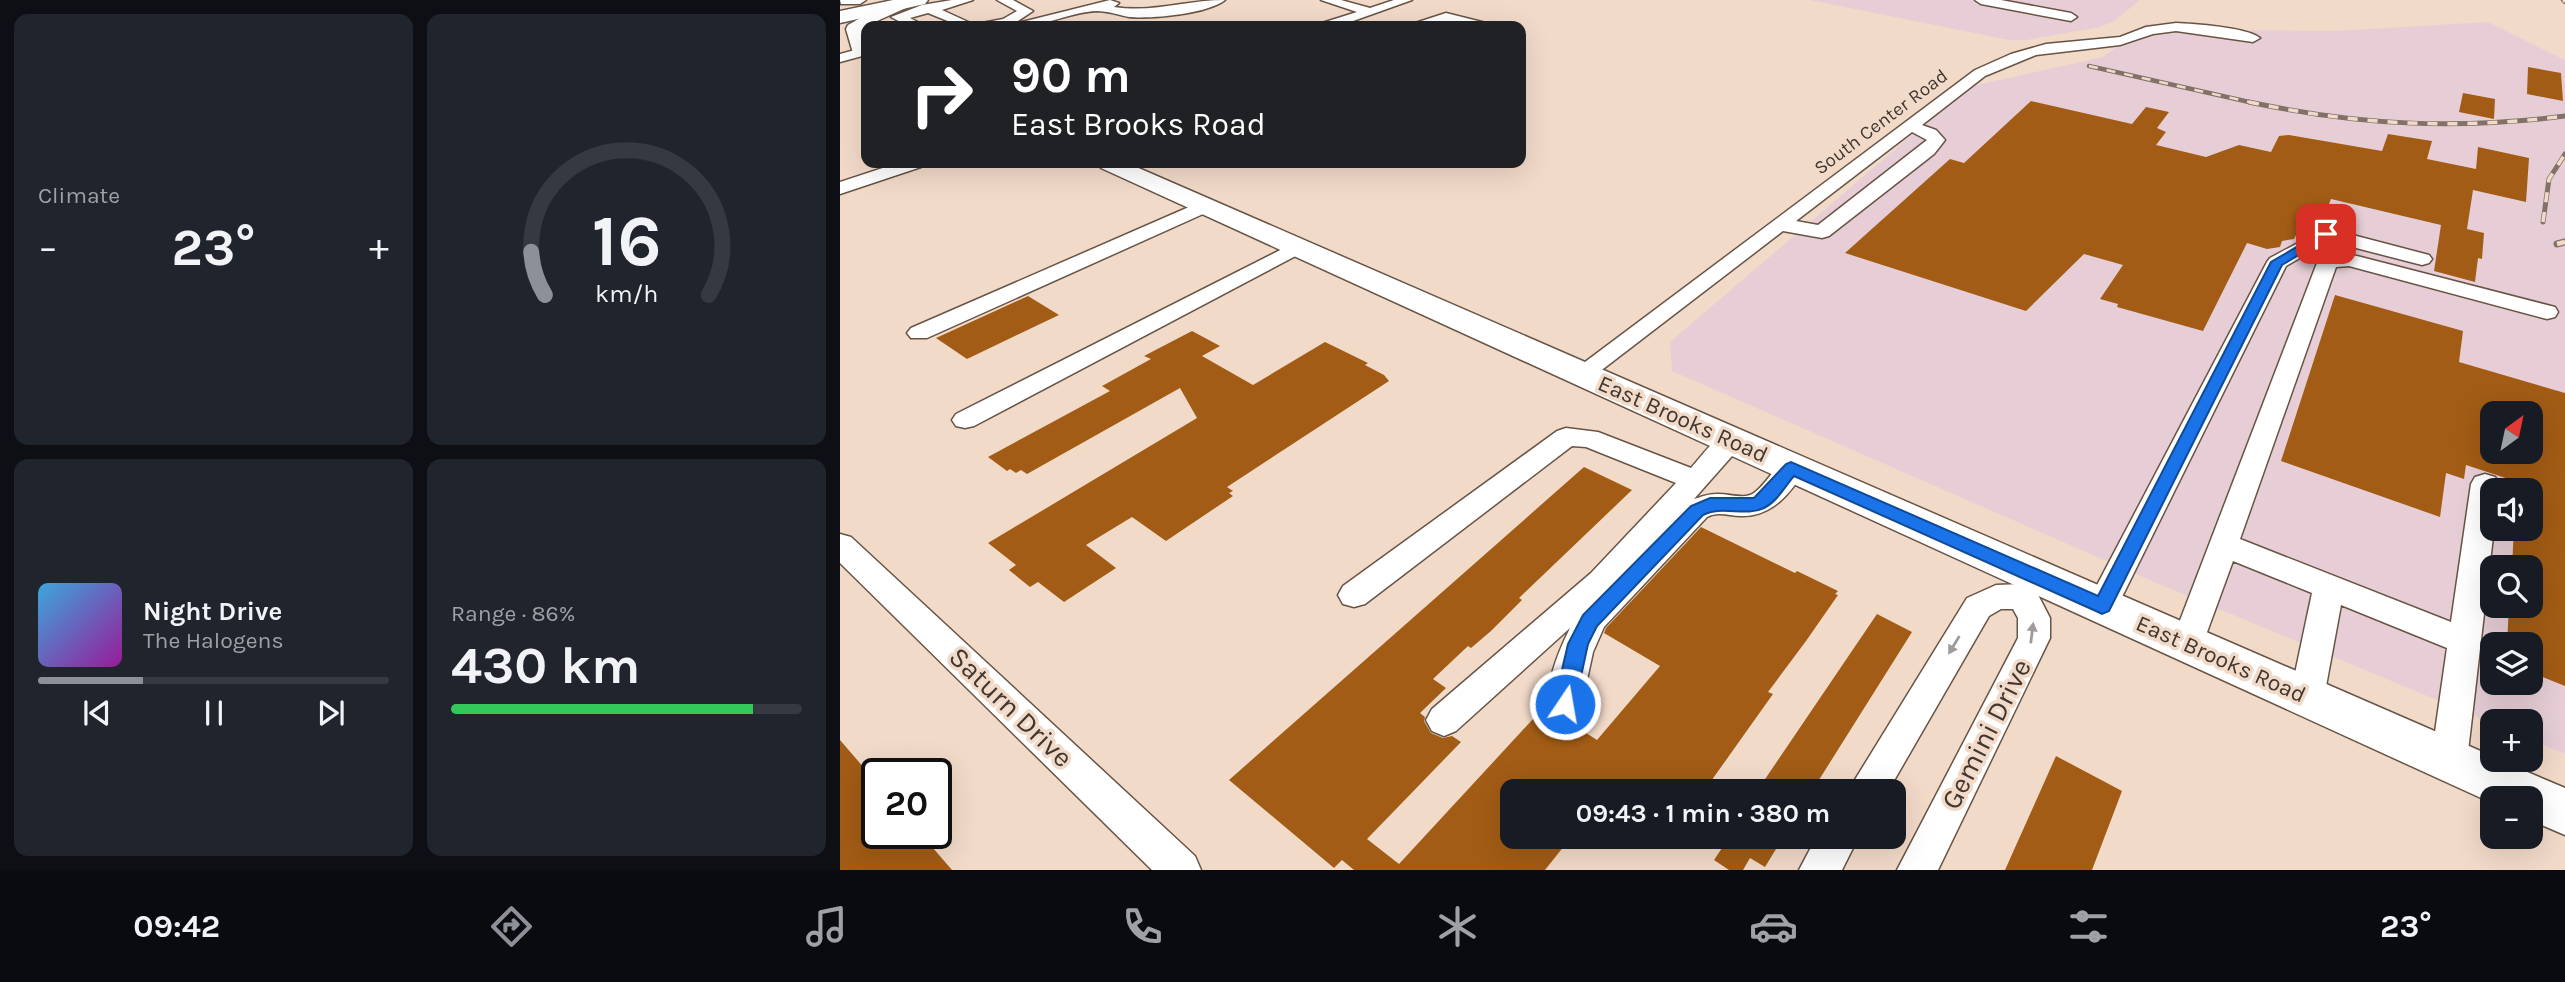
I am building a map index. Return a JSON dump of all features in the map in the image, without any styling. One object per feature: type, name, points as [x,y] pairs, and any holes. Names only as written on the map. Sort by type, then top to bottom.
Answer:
[{"type":"highway","points":[[840,17],[867,3],[920,4]]},
{"type":"main road","points":[[867,21],[882,12],[920,4]]},
{"type":"main road","points":[[861,25],[854,29],[861,46]]},
{"type":"main road","points":[[840,40],[861,50]]},
{"type":"main road","name":"East Brooks Road","points":[[1120,168],[1791,468],[2028,586],[2102,606],[2565,812]]},
{"type":"street","points":[[841,0],[867,3]]},
{"type":"street","points":[[907,21],[897,17],[920,4],[967,0]]},
{"type":"street","points":[[1003,0],[1027,11],[1009,21]]},
{"type":"street","points":[[1042,21],[1126,0]]},
{"type":"street","points":[[1133,15],[1193,0]]},
{"type":"street","points":[[1097,7],[1133,15],[1153,15],[1219,0]]},
{"type":"street","points":[[1327,0],[1393,21]]},
{"type":"street","points":[[1343,21],[1406,0]]},
{"type":"street","points":[[1987,1],[2067,16],[2080,0]]},
{"type":"street","points":[[1987,1],[2026,25]]},
{"type":"street","points":[[920,4],[959,21]]},
{"type":"street","points":[[1431,21],[1446,17],[1462,21]]},
{"type":"street","name":"South Center Road","points":[[1581,374],[1980,73],[2016,55],[2049,41],[2124,40],[2150,30],[2170,28],[2253,38]]},
{"type":"street","points":[[840,58],[861,52]]},
{"type":"street","points":[[1779,224],[1822,232],[1937,140],[1930,134],[1910,126]]},
{"type":"street","points":[[840,188],[900,168]]},
{"type":"street","points":[[919,333],[1205,206]]},
{"type":"street","points":[[2102,606],[2277,262],[2326,234],[2422,259]]},
{"type":"street","points":[[965,420],[1298,247]]},
{"type":"street","points":[[2187,644],[2327,263],[2336,259],[2350,260],[2547,312]]},
{"type":"street","points":[[1354,595],[1566,437],[1589,438],[1697,492],[1757,504],[1766,499],[1791,468]]},
{"type":"street","points":[[1444,720],[1602,581],[1697,492],[1731,441]]},
{"type":"street","points":[[1565,704],[1578,644],[1590,621],[1697,510],[1697,492]]},
{"type":"street","points":[[2449,760],[2480,523]]},
{"type":"street","name":"Saturn Drive","points":[[840,545],[1181,870]]},
{"type":"street","points":[[2224,545],[2465,641]]},
{"type":"street","points":[[1874,779],[1978,607],[1996,597],[2028,586]]},
{"type":"street","name":"Gemini Drive","points":[[1917,870],[2034,638],[2034,618],[2028,586]]},
{"type":"street","points":[[2307,697],[2329,587]]},
{"type":"street","points":[[1819,870],[1832,849]]},
{"type":"shaded area","points":[[1810,0],[2140,0],[2114,21],[2100,27],[2027,40],[2009,40]]},
{"type":"shaded area","points":[[2488,22],[2565,60],[2565,754],[2543,745],[2543,709],[2480,709],[2480,718],[2159,584],[1672,371],[1670,342],[1968,87],[2103,57],[2146,24],[2199,24],[2232,30],[2335,31]]},
{"type":"building","points":[[2528,67],[2561,73],[2563,101],[2527,94]]},
{"type":"building","points":[[2463,93],[2495,99],[2494,119],[2459,112]]},
{"type":"building","points":[[2031,101],[2132,124],[2146,107],[2169,112],[2157,128],[2166,132],[2156,145],[2206,157],[2239,145],[2271,152],[2279,136],[2289,135],[2382,151],[2388,134],[2432,141],[2427,159],[2476,169],[2478,147],[2529,158],[2526,202],[2473,190],[2467,229],[2484,233],[2482,259],[2478,258],[2475,282],[2434,271],[2441,225],[2331,199],[2320,228],[2299,229],[2294,239],[2282,241],[2280,247],[2267,249],[2247,243],[2203,331],[2117,307],[2118,304],[2100,299],[2123,265],[2084,254],[2026,311],[1845,253],[1950,159],[1964,163]]},
{"type":"building","points":[[2335,295],[2463,331],[2459,362],[2565,393],[2565,686],[2543,677],[2543,632],[2508,632],[2508,618],[2543,618],[2543,555],[2513,555],[2513,541],[2543,541],[2543,478],[2506,478],[2466,465],[2464,479],[2446,473],[2440,517],[2281,461]]},
{"type":"building","points":[[1028,296],[1059,315],[967,359],[936,338]]},
{"type":"building","points":[[1192,331],[1220,346],[1202,356],[1253,385],[1325,342],[1368,363],[1365,365],[1384,375],[1389,381],[1227,487],[1233,491],[1229,493],[1233,496],[1166,541],[1132,517],[1086,545],[1116,568],[1064,602],[1038,582],[1030,587],[1009,570],[1016,565],[988,543],[1197,418],[1180,388],[1027,474],[1021,470],[1016,473],[1010,469],[1007,471],[988,457],[1110,391],[1102,386],[1151,359],[1144,356]]},
{"type":"building","points":[[1584,467],[1632,490],[1519,598],[1522,600],[1491,631],[1471,648],[1468,646],[1433,679],[1446,688],[1420,713],[1425,717],[1424,721],[1431,733],[1443,738],[1452,736],[1461,742],[1367,839],[1399,864],[1545,706],[1552,716],[1566,720],[1597,740],[1660,666],[1604,633],[1606,628],[1701,527],[1838,591],[1835,594],[1838,595],[1768,692],[1773,694],[1713,779],[1500,779],[1500,849],[1562,849],[1545,870],[1354,870],[1342,860],[1334,868],[1229,780]]},
{"type":"building","points":[[1877,614],[1912,632],[1820,779],[1765,779]]},
{"type":"building","points":[[840,740],[861,764],[861,849],[934,849],[952,870],[840,870]]},
{"type":"building","points":[[2056,756],[2122,791],[2092,870],[2005,870]]},
{"type":"building","points":[[1721,849],[1776,849],[1765,867],[1750,858],[1743,870],[1729,870],[1714,860]]},
{"type":"railway","points":[[2089,66],[2250,102]]},
{"type":"railway","points":[[2250,102],[2329,116],[2407,123],[2485,123],[2565,116]]},
{"type":"railway","points":[[2250,102],[2258,104]]},
{"type":"railway","points":[[2543,222],[2549,179],[2565,154]]},
{"type":"railway","points":[[2557,244],[2565,242]]},
{"type":"route","points":[[1565,704],[1578,644],[1584,629],[1601,608],[1697,510],[1710,504],[1757,504],[1766,499],[1791,468],[2102,606],[2277,262],[2326,234]]}]
